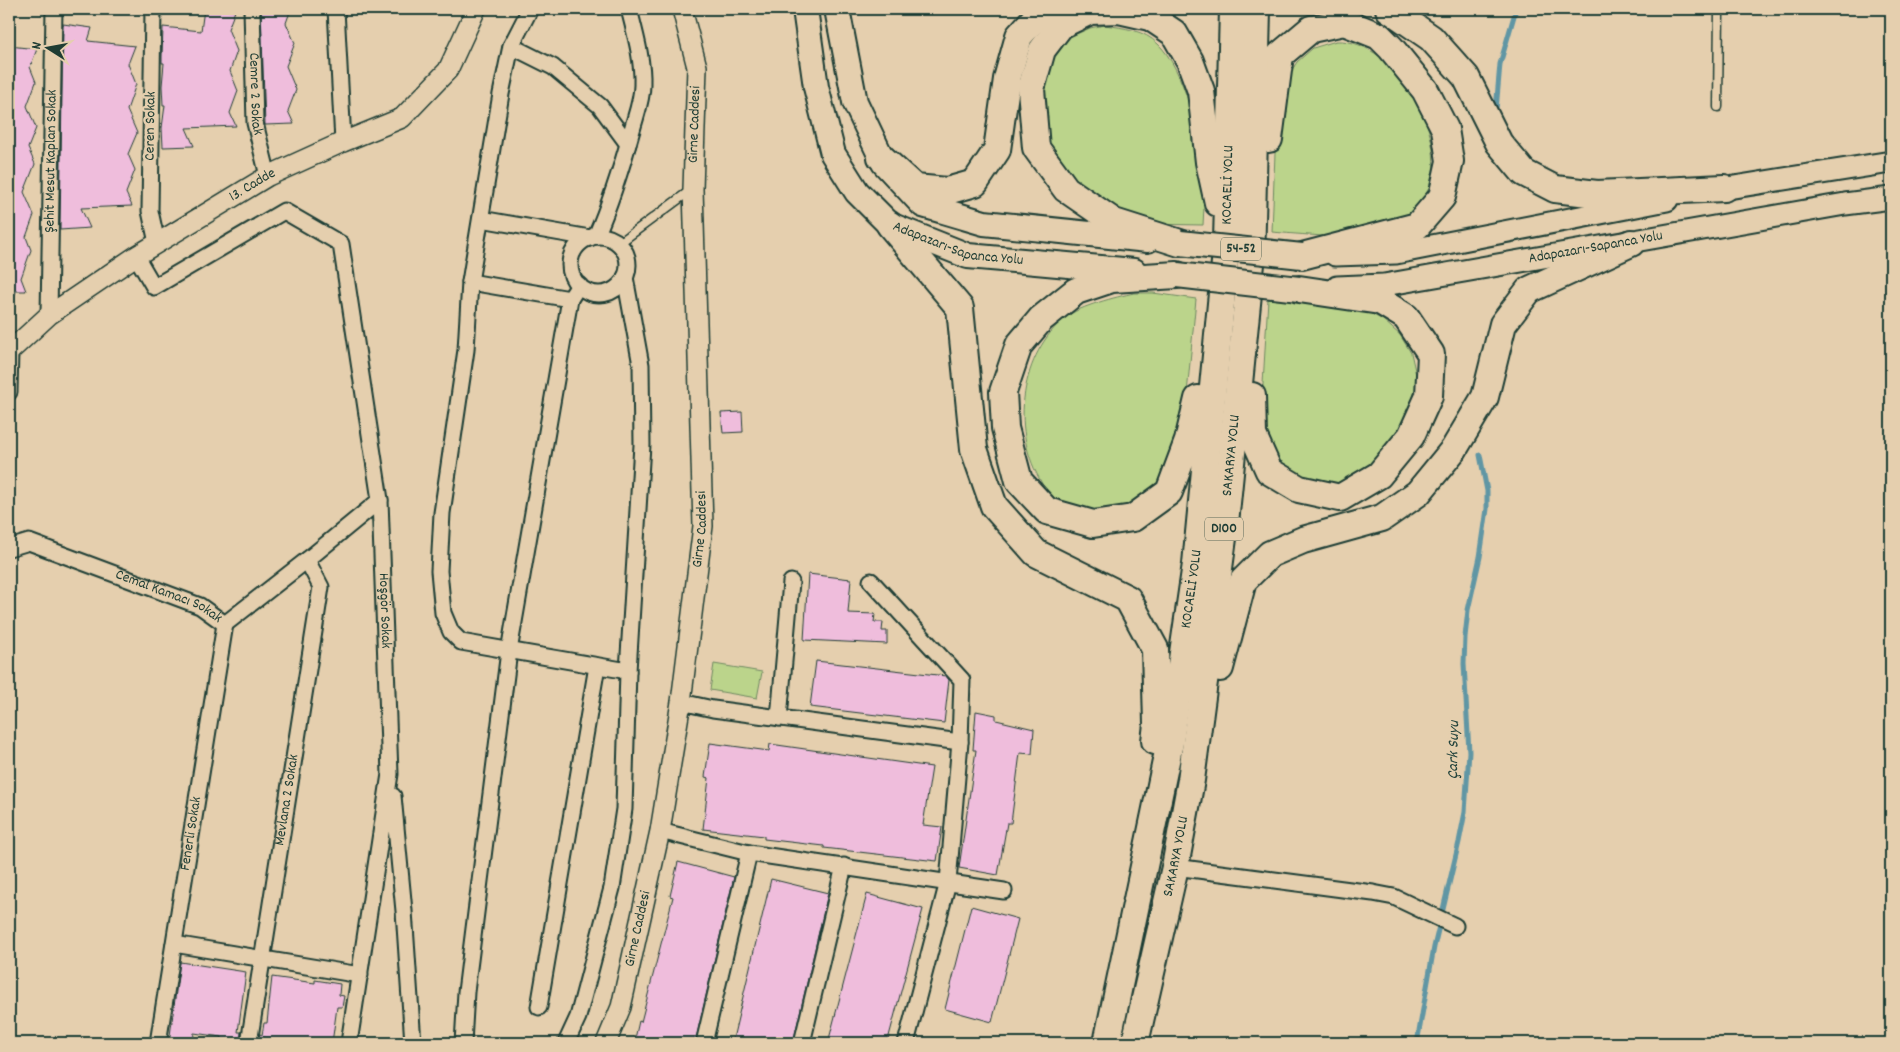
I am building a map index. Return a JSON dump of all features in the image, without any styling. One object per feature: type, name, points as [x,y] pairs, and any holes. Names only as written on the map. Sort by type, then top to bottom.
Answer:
[{"type":"highway","points":[[881,157],[915,188],[947,191],[975,183],[997,150],[1008,79],[1019,36],[1047,9]]},
{"type":"highway","name":"KOCAELİ YOLU","points":[[1107,1043],[1170,742],[1196,564],[1227,241],[1233,9]]},
{"type":"highway","name":"SAKARYA YOLU","points":[[1135,1043],[1175,867],[1191,780],[1225,523],[1251,269],[1257,9]]},
{"type":"highway","points":[[1389,9],[1431,38],[1466,77],[1498,143],[1524,173],[1555,189],[1597,194],[1724,188]]},
{"type":"highway","points":[[1180,243],[1114,222],[1066,189],[1036,148],[1031,89],[1042,50],[1061,25],[1090,11],[1119,10],[1150,17],[1174,33],[1190,61],[1201,90],[1209,162],[1227,241]]},
{"type":"highway","points":[[1299,289],[1380,301],[1406,317],[1430,354],[1429,396],[1411,436],[1379,475],[1340,498],[1300,490],[1269,471],[1253,436],[1251,269],[1280,54],[1311,29],[1344,22],[1379,36],[1392,48],[1425,90],[1445,129],[1450,162],[1442,197],[1417,226],[1302,256]]},
{"type":"highway","points":[[890,226],[960,308],[974,450],[994,506],[1036,553],[1128,599],[1155,649],[1157,724],[1118,989]]},
{"type":"highway","points":[[1191,780],[1243,582],[1270,554],[1303,540],[1382,518],[1418,493],[1454,449],[1485,397],[1502,324],[1529,290],[1631,243]]},
{"type":"highway","points":[[1177,276],[1112,279],[1076,291],[1041,319],[1019,345],[1002,392],[1005,428],[1018,481],[1047,511],[1093,524],[1133,518],[1169,492],[1188,441],[1221,301]]},
{"type":"main road","name":"Adapazarı-Sapanca Yolu","points":[[805,9],[816,87],[833,154],[857,192],[890,226],[968,256],[1177,276]]},
{"type":"main road","name":"Adapazarı-Sapanca Yolu","points":[[837,9],[855,102],[884,163],[923,205],[984,223],[1180,243]]},
{"type":"main road","name":"54-52","points":[[1180,243],[1302,256],[1396,253],[1724,188],[1891,162]]},
{"type":"main road","name":"Adapazarı-Sapanca Yolu","points":[[1299,289],[1384,285],[1845,204],[1891,198]]},
{"type":"main road","name":"54-52","points":[[1177,276],[1299,289]]},
{"type":"street","name":"Şehit Mesut Kaplan Sokak","points":[[49,315],[54,9]]},
{"type":"street","name":"Ceren Sokak","points":[[153,9],[150,210],[158,243]]},
{"type":"street","name":"Cemre 2 Sokak","points":[[252,9],[255,123],[268,176]]},
{"type":"street","points":[[336,9],[343,142]]},
{"type":"street","name":"13. Cadde","points":[[9,351],[49,315],[136,256],[268,176],[402,118],[448,70],[476,9]]},
{"type":"street","points":[[530,9],[511,46],[501,94],[470,282],[466,350],[442,513],[439,571],[444,613],[451,632],[461,642],[628,671]]},
{"type":"street","points":[[481,218],[593,237],[612,239],[618,244],[627,259],[628,268],[620,285],[604,293],[595,294],[586,291],[579,286],[574,278],[570,262],[577,246],[593,237],[604,218],[640,102],[642,71],[629,9]]},
{"type":"street","name":"Girne Caddesi","points":[[606,1043],[621,1007],[660,831],[682,702],[704,526],[693,189],[697,67],[682,9]]},
{"type":"street","points":[[511,46],[560,72],[600,106],[628,144]]},
{"type":"street","name":"Hoşgör Sokak","points":[[136,256],[154,287],[284,211],[341,244],[380,500],[390,774],[349,1043]]},
{"type":"street","points":[[566,1043],[578,1017],[612,888],[624,809],[628,671],[642,444],[641,365],[625,277]]},
{"type":"street","points":[[470,282],[570,299]]},
{"type":"street","points":[[463,1043],[466,992],[509,651],[570,299],[579,286]]},
{"type":"street","points":[[9,351],[9,392]]},
{"type":"street","name":"Cemal Kamacı Sokak","points":[[9,548],[29,542],[200,606],[225,624],[380,500]]},
{"type":"street","name":"Mevlana 2 Sokak","points":[[249,1043],[321,587],[307,560]]},
{"type":"street","points":[[871,581],[962,680],[960,742],[948,882],[906,1043]]},
{"type":"street","points":[[779,718],[791,582]]},
{"type":"street","name":"Fenerli Sokak","points":[[158,1043],[225,624]]},
{"type":"street","points":[[539,1007],[597,666]]},
{"type":"street","points":[[682,702],[713,709],[960,742]]},
{"type":"street","points":[[390,774],[404,903],[413,1043]]},
{"type":"street","points":[[660,831],[749,853],[1004,891]]},
{"type":"street","points":[[704,1043],[749,853]]},
{"type":"street","points":[[802,1043],[844,866]]},
{"type":"street","points":[[1175,867],[1341,888],[1394,897],[1455,926]]},
{"type":"street","points":[[174,944],[360,975]]},
{"type":"lane","points":[[1718,108],[1719,9]]},
{"type":"lane","points":[[618,244],[693,189]]},
{"type":"green space","points":[[1105,25],[1133,30],[1152,39],[1167,55],[1176,69],[1189,104],[1201,157],[1204,185],[1203,225],[1143,224],[1109,214],[1046,155],[1043,70],[1063,40],[1090,28]]},
{"type":"green space","points":[[1336,41],[1358,45],[1379,56],[1398,75],[1414,97],[1426,122],[1433,148],[1433,173],[1426,194],[1418,206],[1408,214],[1397,221],[1359,237],[1348,238],[1272,232],[1276,127],[1290,73],[1297,62],[1313,48]]},
{"type":"green space","points":[[1134,293],[1153,293],[1196,299],[1186,404],[1175,467],[1126,523],[1061,504],[1051,497],[1042,484],[1030,458],[1025,437],[1023,415],[1030,371],[1038,351],[1050,332],[1066,317],[1080,309],[1098,302]]},
{"type":"green space","points":[[1268,299],[1344,305],[1362,309],[1383,320],[1400,335],[1411,353],[1416,375],[1415,390],[1409,414],[1383,457],[1328,492],[1276,468],[1261,418]]},
{"type":"green space","points":[[714,664],[762,672],[757,698],[710,690]]},
{"type":"building","points":[[204,9],[235,11],[228,29],[237,51],[230,71],[238,91],[230,113],[236,126],[186,128],[194,146],[163,147],[162,128],[165,105],[163,105],[162,86],[164,63],[162,63],[163,27],[201,31]]},
{"type":"building","points":[[261,9],[291,9],[286,23],[295,43],[286,66],[296,90],[288,111],[294,124],[265,125]]},
{"type":"building","points":[[63,24],[92,28],[88,41],[135,46],[128,64],[136,84],[127,110],[137,133],[128,154],[135,170],[126,193],[132,206],[81,208],[90,228],[60,230]]},
{"type":"building","points":[[9,46],[37,49],[30,67],[36,82],[27,106],[36,128],[28,148],[35,164],[24,192],[34,215],[26,237],[31,250],[21,278],[26,291],[16,291],[10,307],[9,307]]},
{"type":"building","points":[[742,412],[743,432],[723,433],[721,413]]},
{"type":"building","points":[[808,574],[851,579],[848,613],[875,614],[874,622],[883,622],[882,631],[887,631],[887,644],[804,640]]},
{"type":"building","points":[[816,661],[946,676],[949,680],[944,723],[810,707]]},
{"type":"building","points":[[976,711],[996,715],[996,720],[1034,729],[1032,754],[1020,753],[1011,823],[1007,823],[998,875],[959,868],[976,750],[973,750]]},
{"type":"building","points":[[710,743],[769,751],[770,744],[932,767],[923,825],[942,827],[937,861],[824,848],[824,846],[764,839],[764,836],[703,829],[709,778],[705,777]]},
{"type":"building","points":[[678,862],[734,877],[695,1043],[634,1043],[673,897],[670,896]]},
{"type":"building","points":[[771,879],[828,893],[793,1043],[732,1043]]},
{"type":"building","points":[[867,894],[923,909],[888,1040],[885,1039],[885,1043],[828,1043]]},
{"type":"building","points":[[971,906],[1018,919],[992,1022],[945,1009]]},
{"type":"building","points":[[180,962],[246,972],[238,1032],[241,1032],[240,1043],[221,1043],[222,1037],[194,1033],[193,1043],[169,1043]]},
{"type":"building","points":[[272,977],[315,983],[315,980],[340,984],[339,995],[344,996],[342,1007],[337,1007],[332,1043],[270,1043],[271,1038],[262,1037],[262,1043],[258,1043],[260,1034],[262,1035],[264,1023],[267,1023]]},
{"type":"waterway","name":"Çark Suyu","points":[[1496,110],[1500,64],[1516,9]]},
{"type":"waterway","name":"Çark Suyu","points":[[1417,1043],[1434,947],[1465,812],[1469,752],[1464,664],[1465,637],[1468,610],[1480,557],[1487,509],[1487,491],[1480,455]]}]
